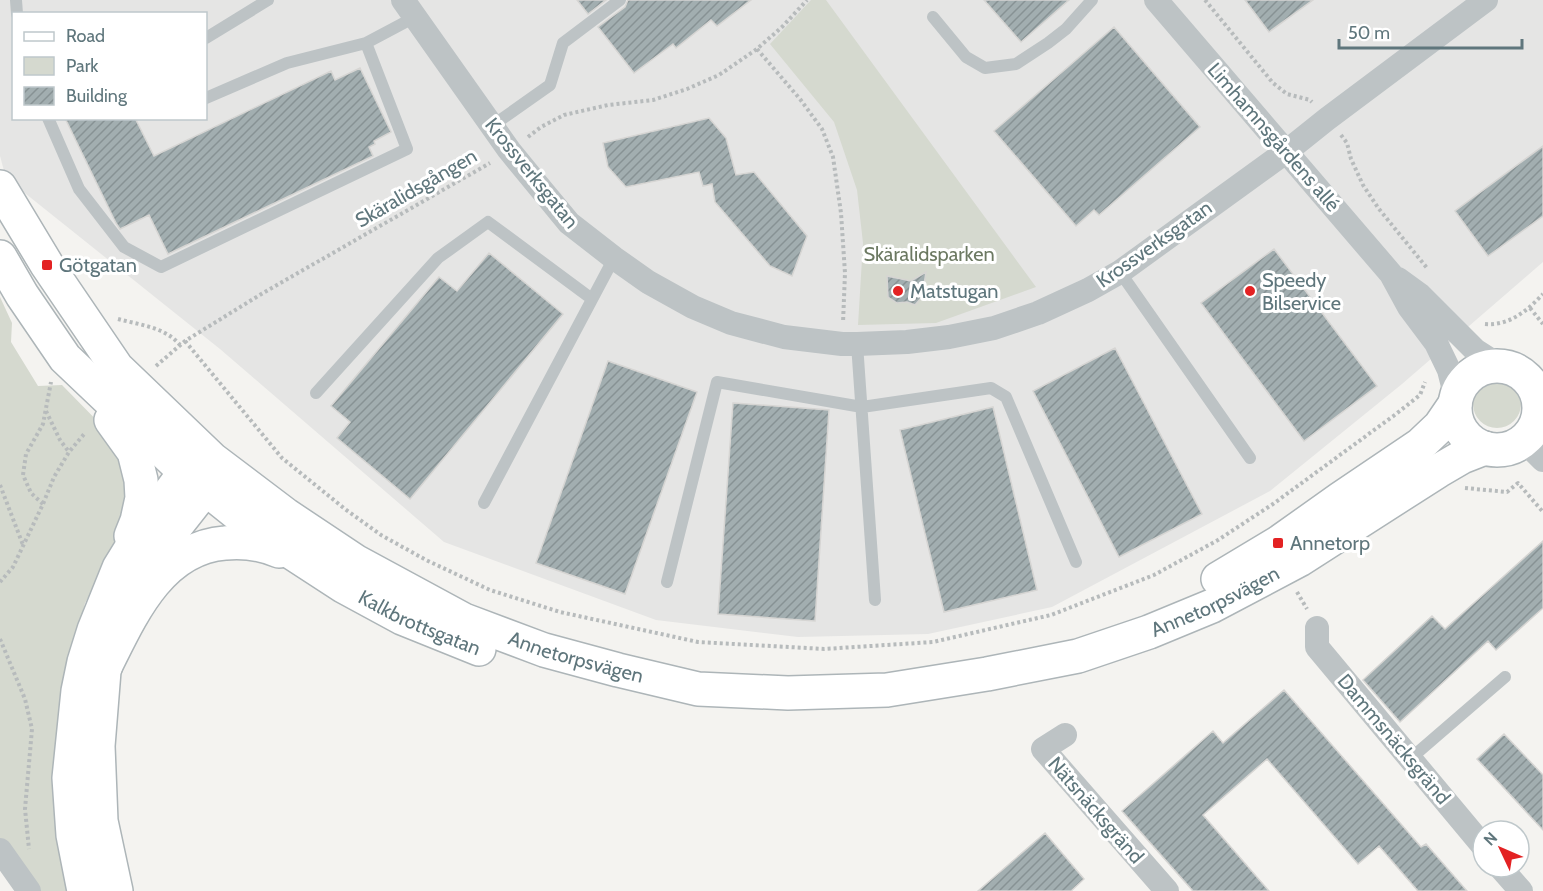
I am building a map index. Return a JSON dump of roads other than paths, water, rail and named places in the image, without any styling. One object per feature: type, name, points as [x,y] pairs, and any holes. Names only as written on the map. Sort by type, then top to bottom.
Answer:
[{"type":"main road","name":"Kalkbrottsgatan","points":[[0,187],[47,265],[117,368],[201,473],[260,532],[343,586],[402,618],[491,654],[585,681],[698,689]]},
{"type":"main road","name":"Kalkbrottsgatan","points":[[0,257],[22,295],[58,370],[201,473]]},
{"type":"main road","name":"Annetorpsvägen","points":[[201,473],[286,515],[356,561],[464,621],[544,650],[698,689],[788,693],[887,690],[987,674],[1077,656],[1149,633],[1212,606],[1299,560],[1462,457],[1485,448],[1501,449],[1516,444],[1537,429],[1538,403],[1533,388],[1520,366],[1484,368],[1470,376],[1460,388],[1456,401],[1440,426],[1420,445],[1250,561],[1183,599],[1087,640],[987,674]]},
{"type":"main road","points":[[58,370],[99,405],[134,452],[141,480],[142,498],[137,521],[94,630],[78,691],[69,778],[73,835],[84,891]]},
{"type":"main road","points":[[1456,401],[1455,412],[1460,428],[1470,440],[1485,448]]},
{"type":"main road","points":[[119,568],[143,529],[201,473]]},
{"type":"main road","points":[[116,891],[101,821],[98,746],[104,671],[125,602],[138,575],[201,473]]},
{"type":"main road","points":[[106,665],[129,619],[147,590],[170,566],[191,551],[213,544],[243,541],[270,547],[304,560]]},
{"type":"street","name":"Limhamnsgårdens allé","points":[[1156,0],[1391,274],[1409,307],[1436,343],[1449,370],[1456,401]]},
{"type":"street","name":"Krossverksgatan","points":[[409,8],[509,150],[569,223],[614,258],[648,282],[693,307],[731,323],[784,337],[850,344],[907,342],[994,328],[1038,313],[1088,290],[1120,272],[1287,152],[1479,2]]},
{"type":"street","name":"Limhamnsgårdens allé","points":[[1391,274],[1420,295],[1475,350],[1520,366]]},
{"type":"street","name":"Dammsnäcksgränd","points":[[1317,628],[1317,647],[1471,832]]},
{"type":"street","name":"Nätsnäcksgränd","points":[[1065,735],[1043,749],[1167,891]]},
{"type":"street","points":[[0,850],[29,891]]},
{"type":"street","points":[[1510,879],[1521,891]]},
{"type":"lane","points":[[207,37],[268,0]]},
{"type":"lane","points":[[492,126],[550,85],[563,43],[620,0]]},
{"type":"lane","points":[[933,17],[966,57],[985,68],[1016,64],[1066,29],[1092,0]]},
{"type":"lane","points":[[207,98],[286,63],[366,43],[409,8]]},
{"type":"lane","points":[[49,120],[79,189],[124,247],[161,267],[406,149],[366,43]]},
{"type":"lane","points":[[316,393],[438,258],[488,222],[592,299]]},
{"type":"lane","points":[[484,503],[614,258]]},
{"type":"lane","points":[[1120,272],[1250,458]]},
{"type":"lane","points":[[850,344],[862,407],[875,600]]},
{"type":"lane","points":[[667,582],[717,382],[862,407],[991,388],[1006,397],[1076,562]]},
{"type":"lane","points":[[1410,759],[1505,677]]},
{"type":"place","name":"Götgatan","points":[[47,265]]},
{"type":"place","name":"Matstugan","points":[[898,291]]},
{"type":"place","name":"Speedy Bilservice","points":[[1250,291]]},
{"type":"place","name":"Annetorp","points":[[1278,543]]},
{"type":"park label","name":"Skäralidsparken","points":[[929,254]]}]
